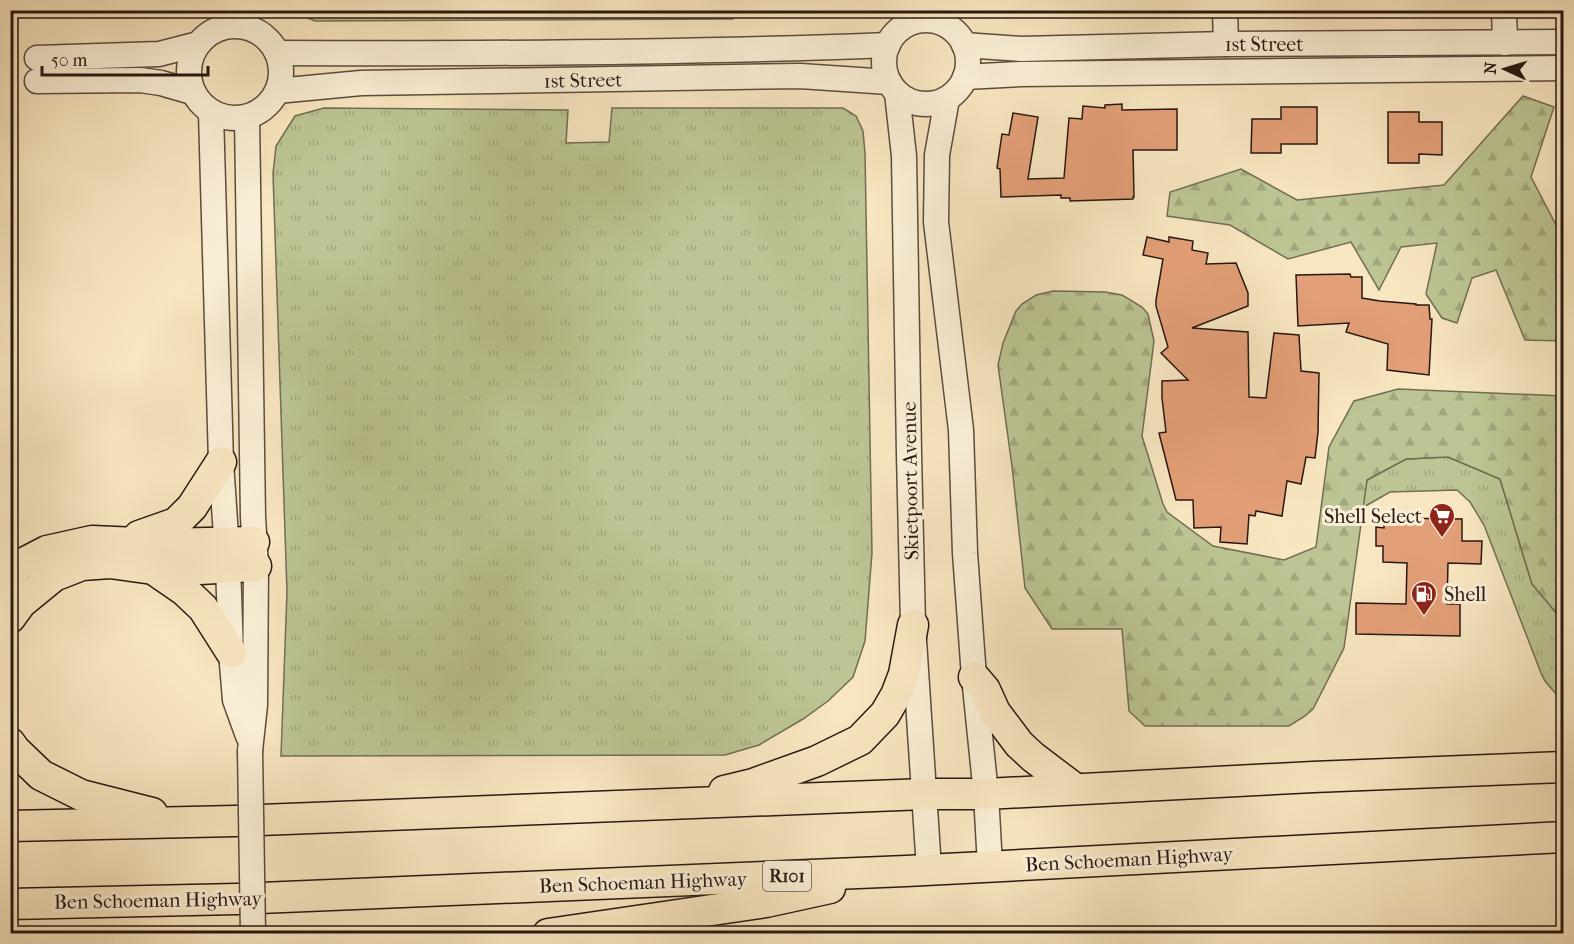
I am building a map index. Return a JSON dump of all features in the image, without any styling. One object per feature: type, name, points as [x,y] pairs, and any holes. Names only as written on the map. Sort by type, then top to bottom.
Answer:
[{"type":"main road","points":[[125,541],[176,523],[192,507],[221,462]]},
{"type":"main road","points":[[10,574],[20,565],[47,551],[92,541],[160,544],[241,554]]},
{"type":"main road","points":[[10,618],[21,603],[54,576],[82,565],[110,563],[134,568],[181,570],[241,554]]},
{"type":"main road","points":[[153,569],[185,591],[203,609],[231,652]]},
{"type":"main road","points":[[665,805],[753,784],[817,761],[860,740],[885,714],[896,695],[904,674],[914,625]]},
{"type":"main road","points":[[974,677],[985,690],[995,712],[1019,744],[1033,758],[1074,788]]},
{"type":"main road","points":[[10,743],[41,775],[81,795],[157,814],[235,821]]},
{"type":"main road","points":[[10,826],[235,821],[925,794],[986,794],[1074,788],[1563,767]]},
{"type":"main road","name":"Ben Schoeman Highway","points":[[10,904],[237,899],[918,870],[1563,837]]},
{"type":"main road","points":[[548,933],[766,902],[918,870]]},
{"type":"street","points":[[1225,10],[1226,44]]},
{"type":"street","points":[[1504,10],[1505,43]]},
{"type":"street","points":[[192,92],[140,80],[37,69],[159,54],[210,28],[244,27],[252,20],[277,53],[280,66],[277,92],[270,103],[259,112],[247,117],[229,118],[211,113],[200,104],[192,92],[189,64],[193,51],[210,28]]},
{"type":"street","points":[[928,20],[954,28],[967,56],[968,67],[958,90],[947,99],[935,104],[921,104],[908,101],[893,88],[885,70],[884,57],[894,30],[916,21],[928,20]]},
{"type":"street","name":"1st Street","points":[[954,28],[1021,49],[1226,44],[1563,42]]},
{"type":"street","name":"1st Street","points":[[277,53],[790,49],[894,30]]},
{"type":"street","name":"1st Street","points":[[965,77],[1020,74],[1563,68]]},
{"type":"street","name":"1st Street","points":[[277,92],[361,83],[789,76],[893,88]]},
{"type":"street","name":"Skietpoort Avenue","points":[[893,88],[904,156],[914,625],[925,794],[918,870]]},
{"type":"street","points":[[947,99],[938,155],[936,222],[961,430],[965,553],[990,866]]},
{"type":"street","points":[[211,113],[221,462],[241,554],[254,715],[250,746],[253,933]]},
{"type":"street","points":[[247,117],[241,554],[231,652],[235,700],[250,746]]},
{"type":"green space","points":[[291,11],[733,11],[733,19],[315,21]]},
{"type":"green space","points":[[1245,11],[1355,11],[1355,13],[1249,15]]},
{"type":"green space","points":[[1523,96],[1554,107],[1531,177],[1557,227],[1556,279],[1563,283],[1563,341],[1525,340],[1496,270],[1472,278],[1457,323],[1442,318],[1426,294],[1437,243],[1401,247],[1379,290],[1351,242],[1288,259],[1230,225],[1167,216],[1170,192],[1241,169],[1297,200],[1444,185]]},
{"type":"green space","points":[[324,108],[568,110],[566,143],[609,142],[612,108],[843,108],[856,116],[863,131],[865,153],[872,553],[865,641],[853,677],[828,701],[759,745],[725,755],[281,756],[287,592],[273,174],[276,146],[295,116]]},
{"type":"green space","points":[[1053,291],[1105,292],[1122,295],[1142,307],[1148,314],[1154,341],[1142,436],[1167,512],[1213,546],[1284,560],[1316,547],[1329,447],[1354,401],[1398,389],[1563,396],[1563,621],[1532,584],[1500,479],[1448,457],[1406,459],[1367,480],[1344,648],[1313,709],[1289,726],[1145,726],[1129,711],[1122,629],[1052,629],[1025,588],[998,365],[1003,343],[1016,311],[1036,295]]},
{"type":"green space","points":[[1448,457],[1500,479],[1532,584],[1563,621],[1563,702],[1541,673],[1484,525],[1470,502],[1457,490],[1390,492],[1362,508],[1367,480],[1406,459]]},
{"type":"building","points":[[1122,104],[1122,110],[1177,109],[1177,150],[1133,150],[1133,199],[1070,201],[1070,198],[1061,198],[1061,195],[1001,197],[1000,169],[997,168],[1002,134],[1009,135],[1013,113],[1038,117],[1028,179],[1064,178],[1069,118],[1082,119],[1083,106],[1105,108],[1105,105]]},
{"type":"building","points":[[1281,107],[1317,107],[1317,144],[1281,144],[1281,153],[1251,153],[1252,119],[1281,119]]},
{"type":"building","points":[[1388,112],[1419,112],[1419,122],[1442,122],[1442,155],[1419,154],[1419,163],[1388,163]]},
{"type":"building","points":[[1147,237],[1169,242],[1169,237],[1193,241],[1192,250],[1208,253],[1206,264],[1236,263],[1248,293],[1248,306],[1192,328],[1248,332],[1249,397],[1266,398],[1274,333],[1299,335],[1301,371],[1319,373],[1315,458],[1306,457],[1301,484],[1287,481],[1282,516],[1256,511],[1255,516],[1249,515],[1247,544],[1220,542],[1221,527],[1194,528],[1193,500],[1176,500],[1159,433],[1166,432],[1162,381],[1188,380],[1161,353],[1168,347],[1156,306],[1163,259],[1143,255]]},
{"type":"building","points":[[1350,274],[1351,277],[1362,277],[1362,298],[1429,305],[1430,319],[1432,319],[1429,375],[1387,370],[1388,344],[1346,332],[1349,323],[1298,326],[1296,275]]},
{"type":"building","points":[[1384,518],[1462,519],[1462,541],[1482,541],[1481,564],[1448,563],[1447,604],[1460,604],[1460,636],[1356,634],[1356,603],[1406,604],[1407,563],[1383,562],[1383,546],[1376,546],[1376,527],[1384,528]]},
{"type":"place","name":"Shell Select","points":[[1442,539]]},
{"type":"place","name":"Shell","points":[[1424,617]]}]
